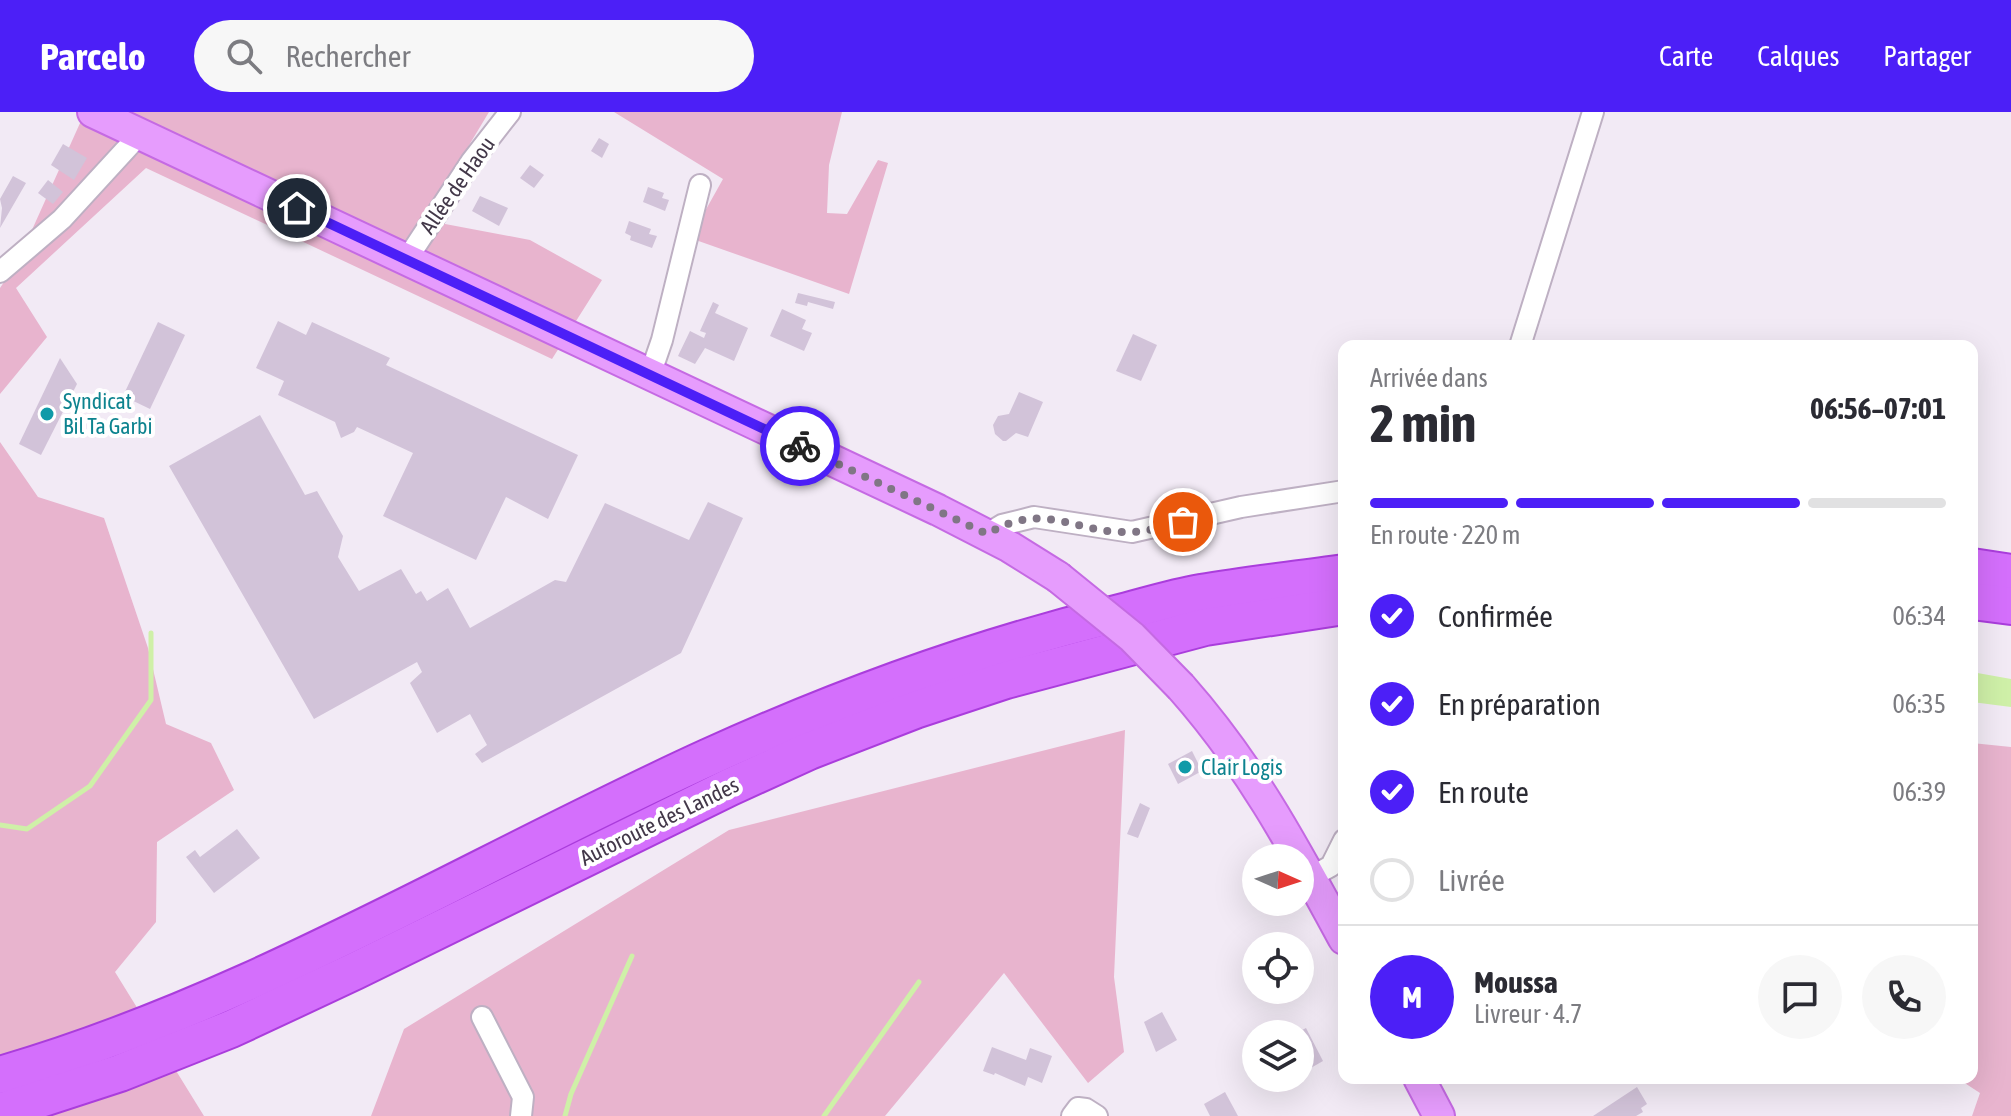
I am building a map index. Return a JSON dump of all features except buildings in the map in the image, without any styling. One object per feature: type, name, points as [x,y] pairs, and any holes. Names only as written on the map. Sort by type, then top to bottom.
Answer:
[{"type":"highway","points":[[1978,568],[2011,573]]},
{"type":"highway","name":"Autoroute des Landes","points":[[0,1075],[117,1036],[229,990],[328,945],[667,777],[852,696],[1069,625],[1199,593],[1338,574]]},
{"type":"highway","points":[[1978,602],[2011,606]]},
{"type":"highway","name":"Autoroute des Landes","points":[[0,1112],[120,1073],[231,1029],[676,812],[809,751],[889,720],[1006,680],[1205,627],[1338,607]]},
{"type":"main road","points":[[93,112],[987,534],[1058,577],[1132,637],[1181,687],[1236,753],[1292,844]]},
{"type":"main road","points":[[1314,883],[1338,928]]},
{"type":"main road","points":[[1422,1084],[1439,1116]]},
{"type":"street","name":"Allée de Haou","points":[[407,259],[471,162],[510,112]]},
{"type":"street","points":[[1522,340],[1593,112]]},
{"type":"street","points":[[0,272],[62,219],[140,134]]},
{"type":"street","points":[[650,375],[662,340],[700,185]]},
{"type":"street","points":[[987,534],[1002,525],[1034,517],[1132,532],[1241,507],[1338,492]]},
{"type":"street","points":[[1314,875],[1331,866],[1338,852]]},
{"type":"street","points":[[482,1017],[523,1097],[521,1116]]},
{"type":"street","points":[[1072,1116],[1078,1108],[1097,1116]]},
{"type":"shaded area","points":[[85,112],[489,112],[424,220],[530,240],[602,280],[552,359],[146,168],[16,288],[47,337],[0,394],[0,288],[18,261]]},
{"type":"shaded area","points":[[614,112],[842,112],[829,165],[827,213],[847,214],[878,160],[888,163],[849,294],[690,238],[723,179]]},
{"type":"shaded area","points":[[0,442],[38,497],[104,518],[148,648],[166,724],[211,743],[234,790],[157,842],[156,922],[115,972],[204,1116],[0,1116]]},
{"type":"shaded area","points":[[1978,673],[2011,679],[2011,707],[1978,703]]},
{"type":"shaded area","points":[[1125,730],[1114,977],[1124,1052],[1088,1083],[1004,973],[885,1116],[371,1116],[404,1029],[729,830]]},
{"type":"shaded area","points":[[1978,744],[2011,747],[2011,1116],[1972,1116],[1980,1093],[1966,1084],[1978,1084]]},
{"type":"waterway","points":[[0,825],[27,829],[90,786],[151,700],[151,633]]},
{"type":"waterway","points":[[565,1116],[571,1094],[632,956]]},
{"type":"waterway","points":[[824,1116],[919,982]]},
{"type":"way so far","points":[[800,446],[987,534],[1002,525],[1034,517],[1132,532],[1183,522]]},
{"type":"place","name":"Syndicat Bil Ta Garbi","points":[[47,414]]},
{"type":"place","name":"Clair Logis","points":[[1185,767]]},
{"type":"route","points":[[297,208],[800,446]]}]
